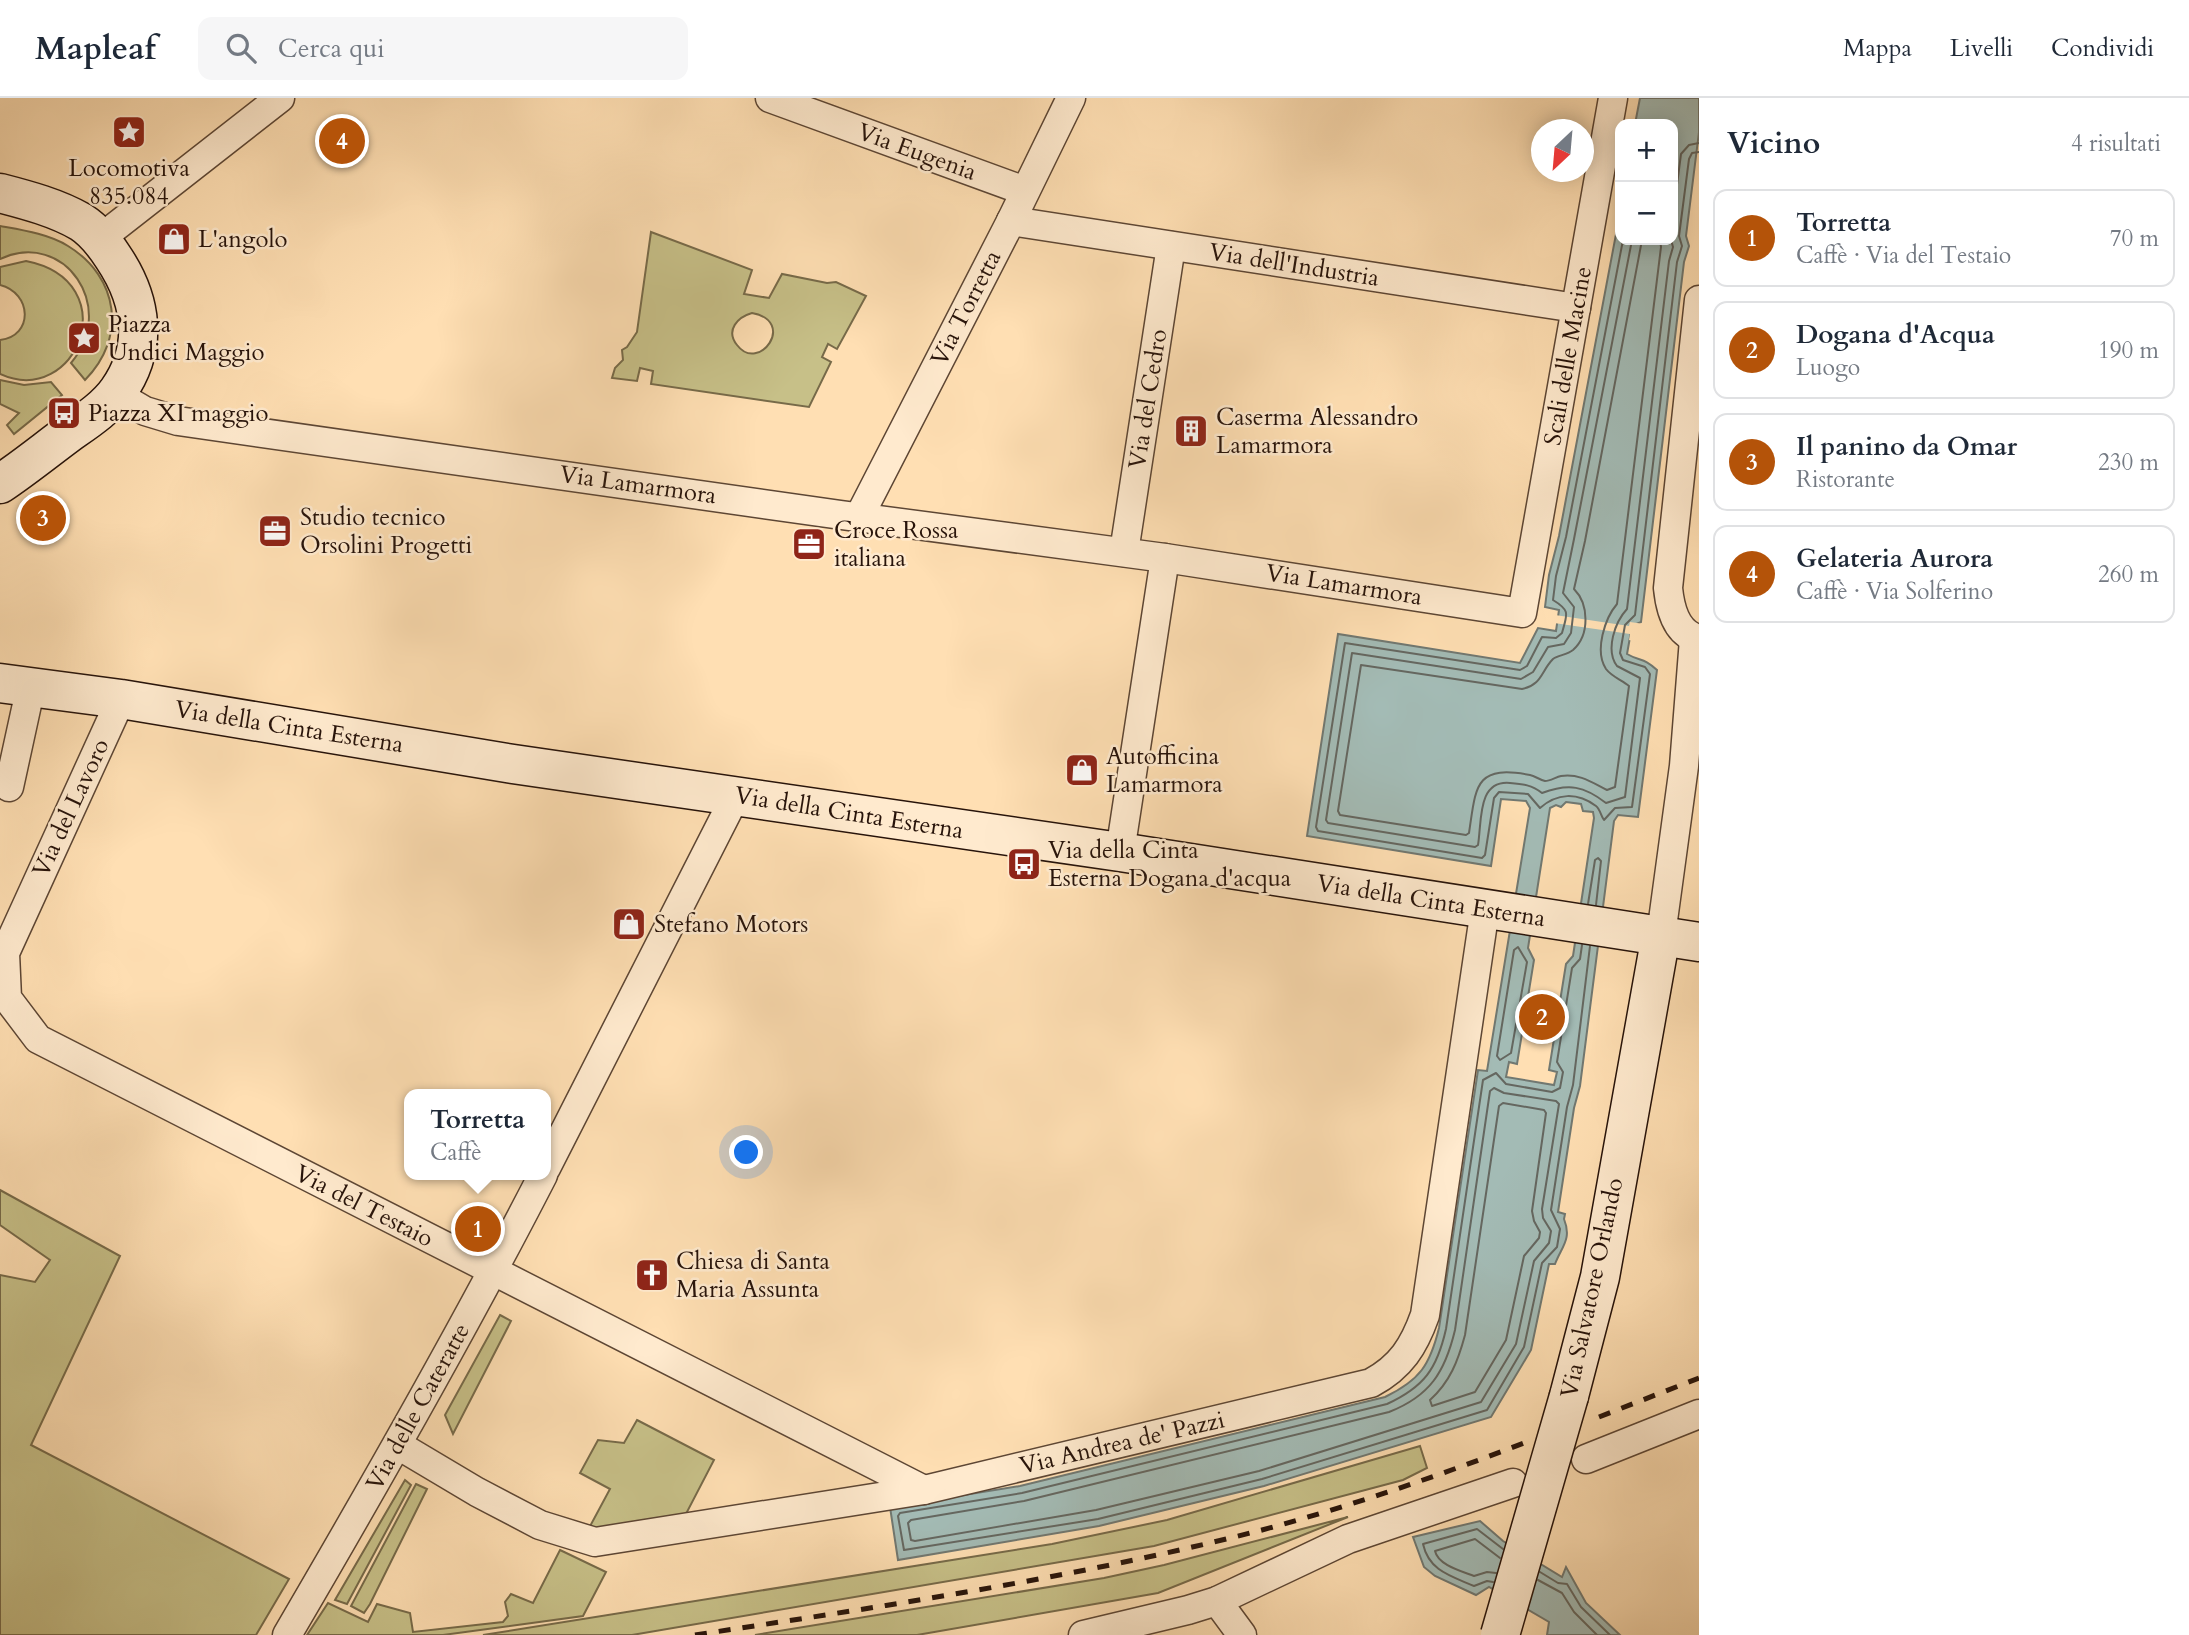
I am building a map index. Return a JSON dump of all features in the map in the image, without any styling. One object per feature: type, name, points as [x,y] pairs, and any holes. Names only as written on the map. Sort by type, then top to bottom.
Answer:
[{"type":"street","points":[[101,238],[280,98]]},
{"type":"street","name":"Via Eugenia","points":[[770,98],[1025,191]]},
{"type":"street","name":"Via Torretta","points":[[859,517],[1071,98]]},
{"type":"street","name":"Scali delle Macine","points":[[1522,613],[1613,98]]},
{"type":"street","points":[[0,193],[61,213],[80,222],[101,238],[134,296],[140,329],[131,369],[116,394],[90,419],[0,484]]},
{"type":"street","name":"Via dell'Industria","points":[[1011,221],[1576,308]]},
{"type":"street","name":"Via del Cedro","points":[[1124,552],[1171,246]]},
{"type":"street","points":[[1661,936],[1684,766],[1697,639],[1684,631],[1675,618],[1668,588],[1698,316]]},
{"type":"street","name":"Via Lamarmora","points":[[116,394],[145,411],[178,421],[1124,552],[1522,613]]},
{"type":"street","points":[[1120,852],[1165,558]]},
{"type":"street","points":[[0,782],[9,787],[16,685]]},
{"type":"street","name":"Via della Cinta Esterna","points":[[16,685],[121,699],[513,764],[1120,852],[1699,942]]},
{"type":"street","name":"Via del Lavoro","points":[[7,998],[5,953],[121,699]]},
{"type":"street","points":[[551,1158],[736,795]]},
{"type":"street","name":"Via Andrea de' Pazzi","points":[[398,1446],[477,1492],[540,1524],[595,1542],[925,1490],[1371,1383],[1396,1367],[1408,1354],[1425,1315],[1485,909]]},
{"type":"street","name":"Via Salvatore Orlando","points":[[1500,1635],[1587,1334],[1600,1277],[1661,936]]},
{"type":"street","name":"Via del Testaio","points":[[7,998],[38,1039],[925,1490]]},
{"type":"street","name":"Via delle Cateratte","points":[[287,1635],[398,1446],[540,1180]]},
{"type":"street","points":[[1586,1459],[1699,1414]]},
{"type":"street","points":[[1083,1635],[1217,1601],[1348,1539],[1513,1483]]},
{"type":"street","points":[[1217,1601],[1240,1635]]},
{"type":"shaded area","points":[[0,226],[35,233],[61,242],[85,259],[98,274],[107,291],[112,327],[107,346],[85,380],[71,363],[84,342],[89,319],[86,298],[78,279],[63,264],[45,255],[24,253],[0,259]]},
{"type":"shaded area","points":[[651,232],[752,270],[744,294],[769,298],[782,274],[827,283],[836,282],[866,296],[837,349],[828,344],[822,357],[831,362],[809,407],[651,384],[653,371],[640,368],[637,381],[612,378],[615,368],[623,360],[622,350],[637,332]],"holes":[[[752,313],[765,318],[772,325],[770,343],[763,350],[746,352],[734,339],[732,334],[735,325]]]},
{"type":"shaded area","points":[[26,261],[57,273],[75,292],[82,315],[80,338],[69,359],[51,374],[27,380],[0,374],[0,340],[19,331],[25,314],[18,296],[11,289],[0,285],[0,267]]},
{"type":"shaded area","points":[[0,380],[24,385],[51,382],[62,395],[14,434],[7,425],[19,413],[0,404]]},
{"type":"shaded area","points":[[0,1190],[120,1256],[31,1445],[289,1579],[256,1635],[0,1635],[0,1275],[35,1282],[50,1260],[0,1225]]},
{"type":"shaded area","points":[[500,1315],[511,1321],[453,1434],[445,1415]]},
{"type":"shaded area","points":[[637,1420],[714,1460],[687,1512],[673,1525],[588,1530],[610,1489],[580,1473],[598,1440],[624,1443]]},
{"type":"shaded area","points":[[1420,1446],[1427,1468],[1403,1480],[1154,1546],[632,1635],[483,1635],[1052,1544],[1167,1520]]},
{"type":"shaded area","points":[[405,1480],[411,1485],[347,1604],[335,1600]]},
{"type":"shaded area","points":[[416,1484],[427,1489],[364,1613],[351,1606]]},
{"type":"shaded area","points":[[1348,1517],[1158,1593],[917,1635],[755,1635],[1104,1578]]},
{"type":"shaded area","points":[[560,1550],[606,1572],[583,1616],[443,1635],[307,1635],[328,1603],[368,1622],[377,1604],[410,1613],[413,1632],[503,1622],[508,1616],[505,1602],[511,1594],[533,1603]]},
{"type":"water","points":[[1640,98],[1699,98],[1699,132],[1686,236],[1689,246],[1684,262],[1641,622],[1632,626],[1627,654],[1645,661],[1657,670],[1638,817],[1618,815],[1614,821],[1580,1086],[1574,1108],[1558,1212],[1565,1214],[1567,1237],[1555,1264],[1549,1264],[1531,1350],[1491,1417],[1264,1486],[1099,1526],[898,1560],[890,1507],[1020,1486],[1385,1397],[1407,1384],[1422,1370],[1432,1352],[1439,1328],[1478,1070],[1487,1071],[1530,808],[1526,801],[1501,799],[1491,866],[1307,836],[1338,634],[1520,663],[1538,628],[1556,631],[1559,610],[1545,607],[1549,575],[1559,536],[1615,239],[1615,245],[1678,245],[1678,119],[1636,119]],"holes":[[[1566,802],[1581,804],[1583,811],[1593,812],[1594,818],[1573,956],[1566,964],[1549,1070],[1557,1072],[1554,1085],[1506,1077],[1509,1062],[1517,1064],[1534,960],[1528,948],[1550,808],[1556,805],[1561,807]]]},
{"type":"water","points":[[1480,1521],[1503,1541],[1562,1577],[1566,1567],[1586,1603],[1620,1635],[1547,1635],[1549,1622],[1489,1587],[1476,1595],[1435,1576],[1424,1567],[1413,1537]]},
{"type":"pier","points":[[1555,615],[1629,626],[1630,622],[1644,624],[1635,628],[1633,641],[1629,640],[1630,634],[1554,623]]},
{"type":"railway","points":[[1599,1417],[1699,1378]]},
{"type":"railway","points":[[695,1635],[980,1590],[1192,1547],[1361,1501],[1524,1443]]},
{"type":"place","name":"Locomotiva 835.084","points":[[129,132]]},
{"type":"place","name":"Gelateria Aurora","points":[[342,141]]},
{"type":"place","name":"L'angolo","points":[[174,239]]},
{"type":"place","name":"Piazza Undici Maggio","points":[[84,338]]},
{"type":"place","name":"Piazza XI maggio","points":[[64,413]]},
{"type":"place","name":"Caserma Alessandro Lamarmora","points":[[1191,431]]},
{"type":"place","name":"Il panino da Omar","points":[[43,518]]},
{"type":"place","name":"Studio tecnico Orsolini Progetti","points":[[275,531]]},
{"type":"place","name":"Croce Rossa italiana","points":[[809,544]]},
{"type":"place","name":"Autofficina Lamarmora","points":[[1082,770]]},
{"type":"place","name":"Via della Cinta Esterna Dogana d'acqua","points":[[1024,864]]},
{"type":"place","name":"Stefano Motors","points":[[629,924]]},
{"type":"place","name":"Dogana d'Acqua","points":[[1542,1017]]},
{"type":"place","name":"Torretta","points":[[478,1229]]},
{"type":"place","name":"Chiesa di Santa Maria Assunta","points":[[652,1275]]}]
